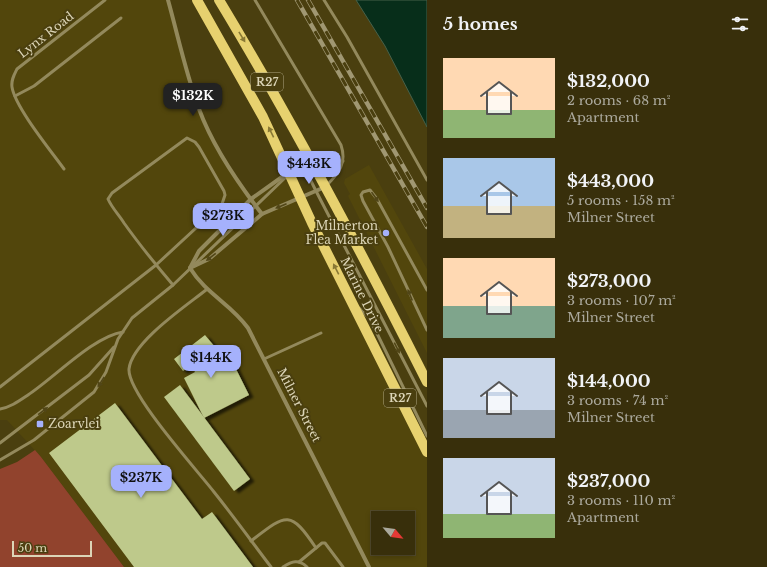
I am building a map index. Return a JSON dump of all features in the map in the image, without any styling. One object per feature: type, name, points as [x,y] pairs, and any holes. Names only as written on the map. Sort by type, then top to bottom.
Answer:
[{"type":"main road","name":"Marine Drive","points":[[197,0],[264,117],[300,198],[427,452]]},
{"type":"main road","name":"Marine Drive","points":[[219,0],[246,44],[311,162],[320,189],[356,243],[427,382]]},
{"type":"street","points":[[168,0],[199,110],[217,148],[262,214]]},
{"type":"street","points":[[190,268],[199,250],[251,199],[274,181],[311,162]]},
{"type":"street","points":[[190,268],[209,259],[262,214],[320,189]]},
{"type":"street","name":"Milner Street","points":[[190,268],[206,290],[241,318],[264,359],[369,567]]},
{"type":"lane","name":"Lynx Road","points":[[15,96],[12,82],[17,69],[105,0]]},
{"type":"lane","points":[[255,0],[338,138],[343,151],[343,161],[337,174],[320,189],[427,406]]},
{"type":"lane","points":[[324,0],[348,37],[427,180]]},
{"type":"lane","points":[[64,169],[15,96],[34,86],[121,18]]},
{"type":"lane","points":[[0,387],[156,265],[213,214],[224,199],[223,187],[199,147],[190,138],[187,138],[112,194],[108,199],[156,265],[173,285]]},
{"type":"lane","points":[[311,162],[327,160],[343,161]]},
{"type":"lane","points":[[0,460],[34,440],[94,392],[106,372],[115,346],[132,318],[173,285],[284,181],[289,173]]},
{"type":"lane","points":[[427,290],[377,199],[370,190],[363,192],[363,201],[388,248],[427,330]]},
{"type":"lane","points":[[206,290],[153,333],[142,345],[129,368],[131,378],[150,413],[271,567]]},
{"type":"lane","points":[[354,304],[370,319],[427,436]]},
{"type":"lane","points":[[0,409],[9,407],[30,394],[102,338],[123,332]]},
{"type":"lane","points":[[264,359],[321,333]]},
{"type":"lane","points":[[0,443],[90,375],[115,346]]},
{"type":"lane","points":[[251,541],[276,521],[293,521],[299,524],[316,548]]},
{"type":"lane","points":[[299,562],[322,543],[327,544],[343,567]]},
{"type":"lane","points":[[283,567],[293,561],[299,562],[307,567]]},
{"type":"shaded area","points":[[0,0],[169,0],[194,95],[217,147],[251,199],[289,173],[427,452],[427,567],[124,567],[41,457],[7,420],[0,420]]},
{"type":"shaded area","points":[[356,0],[427,0],[427,127],[385,46]]},
{"type":"shaded area","name":"Milnerton Flea Market","points":[[369,165],[427,269],[427,353],[348,196],[350,194],[344,183],[345,179]]},
{"type":"shaded area","points":[[35,450],[124,567],[0,567],[0,469],[17,462]]},
{"type":"building","points":[[205,335],[215,347],[202,356],[209,365],[229,355],[249,395],[204,418],[184,378],[195,372],[191,365],[183,371],[174,359]]},
{"type":"building","points":[[180,385],[250,479],[234,491],[164,397]]},
{"type":"building","points":[[115,403],[202,519],[212,512],[253,567],[134,567],[49,453]]},
{"type":"railway","points":[[297,0],[427,227]]},
{"type":"railway","points":[[308,0],[427,208]]},
{"type":"place","name":"Milnerton Flea Market","points":[[386,233]]},
{"type":"place","name":"Zoarvlei","points":[[40,424]]}]
